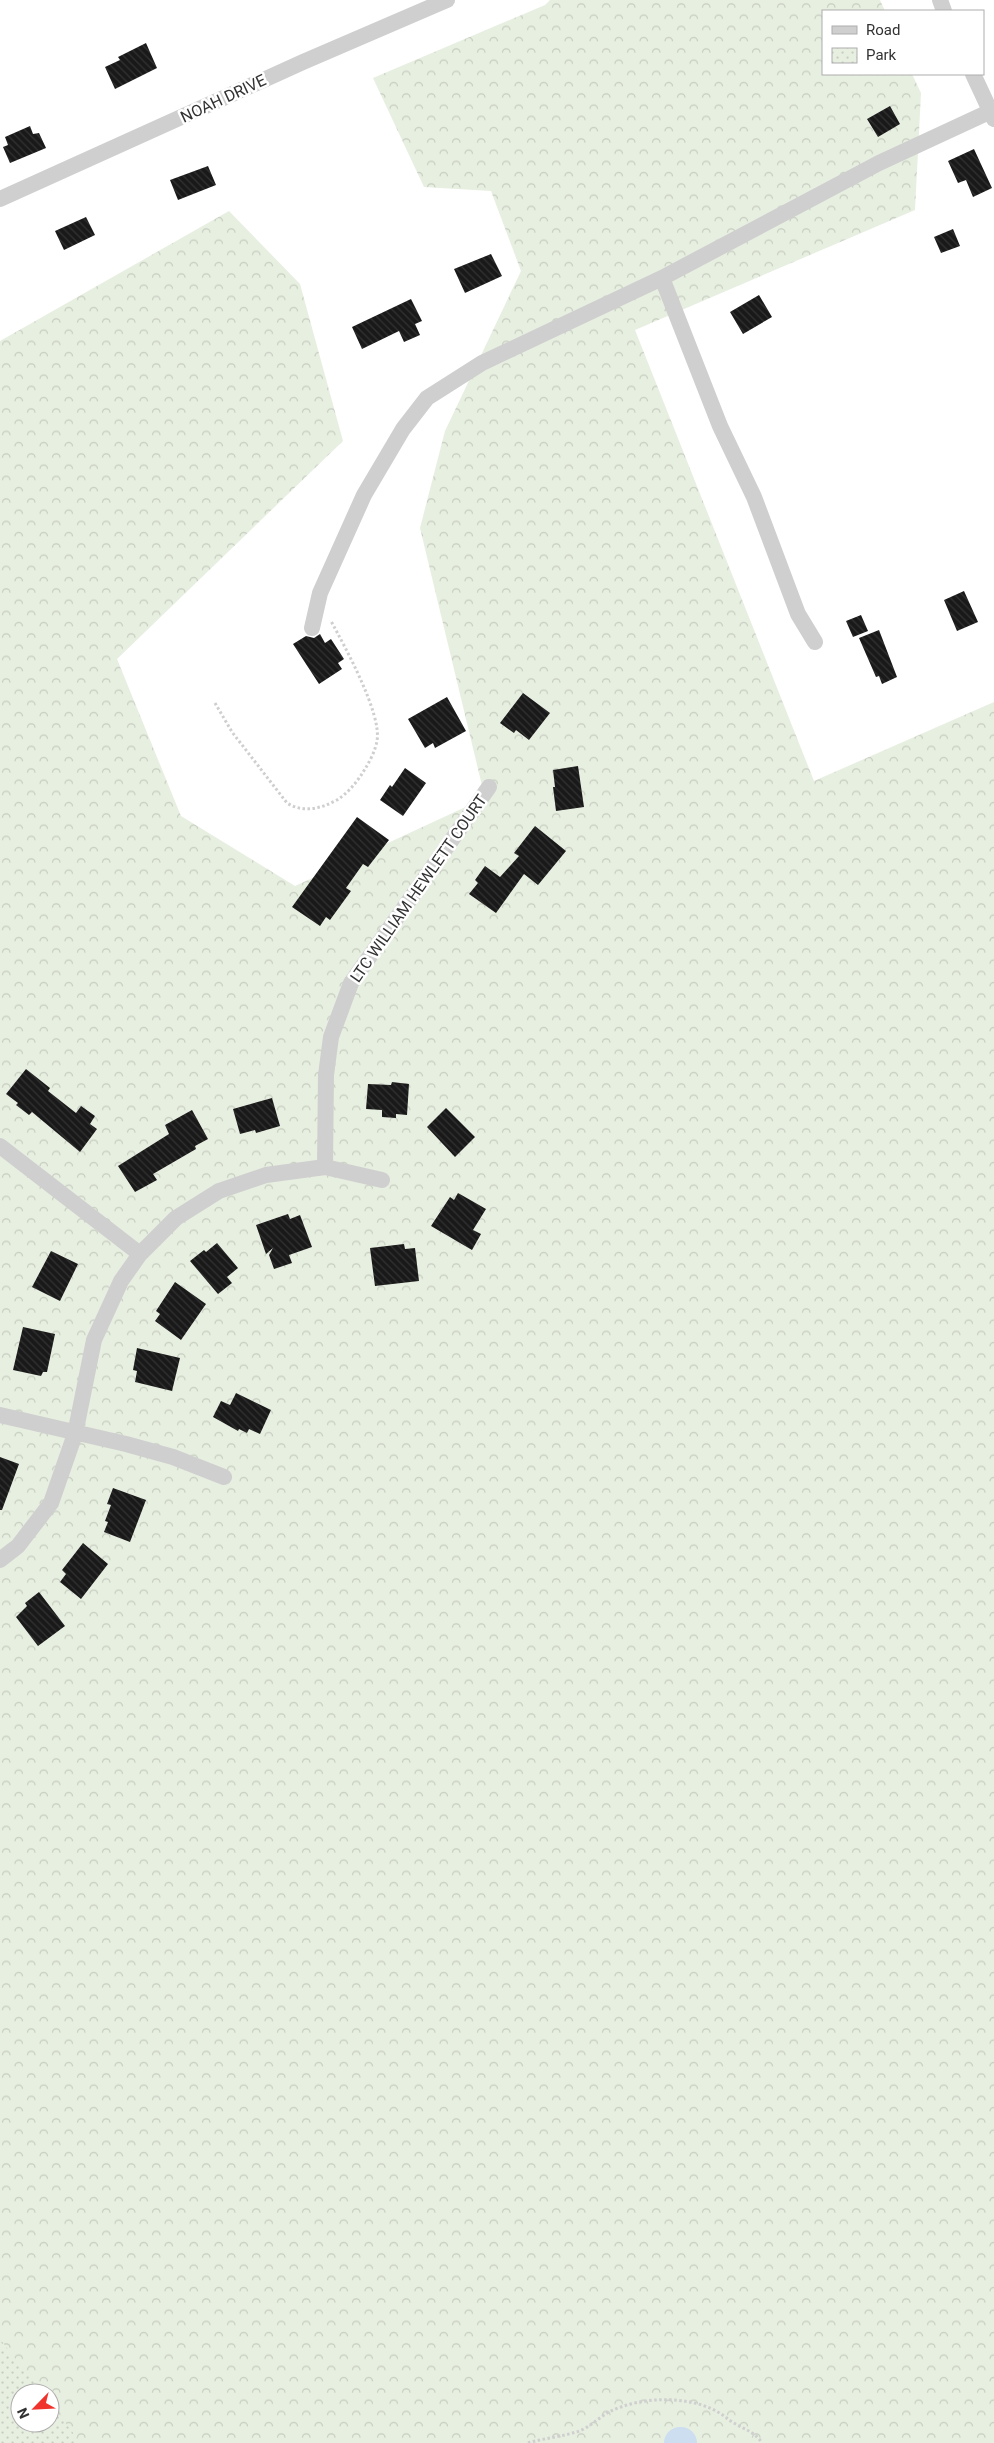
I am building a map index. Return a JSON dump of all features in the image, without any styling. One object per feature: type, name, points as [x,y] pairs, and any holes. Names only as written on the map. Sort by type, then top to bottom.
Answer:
[{"type":"street","name":"NOAH DRIVE","points":[[0,199],[303,62],[447,0]]},
{"type":"street","points":[[312,628],[318,598],[347,529],[403,429],[427,398],[482,363],[662,278],[846,180],[992,115],[973,75]]},
{"type":"street","points":[[662,278],[720,426],[754,497],[798,614],[815,642]]},
{"type":"street","name":"LTC WILLIAM HEWLETT COURT","points":[[325,1166],[326,1075],[331,1036],[351,983],[489,787]]},
{"type":"street","points":[[0,1146],[140,1254]]},
{"type":"street","points":[[0,1560],[18,1546],[51,1503],[75,1434],[94,1340],[121,1281],[140,1254],[176,1218],[219,1191],[266,1175],[325,1166],[382,1180]]},
{"type":"street","points":[[0,1415],[75,1434],[126,1444],[172,1457],[224,1477]]},
{"type":"path","points":[[215,703],[232,732],[287,803],[294,807],[310,810],[328,805],[342,797],[359,780],[371,759],[378,741],[376,719],[345,648],[318,598]]},
{"type":"path","points":[[528,2443],[578,2432],[610,2411],[660,2399],[679,2400],[723,2413],[728,2419],[751,2432],[762,2443]]},
{"type":"green space","points":[[550,0],[880,0],[885,10],[822,10],[822,75],[912,75],[921,93],[915,210],[635,330],[814,781],[994,702],[994,2443],[0,2443],[0,341],[229,211],[300,284],[343,441],[117,659],[181,816],[295,886],[485,798],[420,528],[445,431],[521,271],[491,191],[424,187],[373,78],[545,5]]},
{"type":"green space","points":[[0,2339],[34,2383],[10,2383],[10,2433],[60,2433],[60,2416],[81,2443],[0,2443]]},
{"type":"building","points":[[146,43],[157,68],[115,89],[105,67],[120,60],[118,57]]},
{"type":"building","points":[[890,106],[900,124],[878,137],[867,119]]},
{"type":"building","points":[[30,126],[33,134],[39,133],[46,148],[10,163],[3,147],[8,145],[5,137]]},
{"type":"building","points":[[974,149],[992,188],[973,197],[966,180],[958,183],[948,161]]},
{"type":"building","points":[[208,166],[216,185],[178,200],[170,180]]},
{"type":"building","points":[[86,217],[95,235],[64,250],[55,231]]},
{"type":"building","points":[[953,229],[960,246],[941,253],[934,237]]},
{"type":"building","points":[[491,254],[502,276],[465,293],[454,269]]},
{"type":"building","points":[[759,295],[772,317],[743,334],[730,312]]},
{"type":"building","points":[[411,299],[422,321],[415,324],[420,335],[404,342],[399,331],[362,349],[352,327]]},
{"type":"building","points":[[964,591],[978,622],[957,631],[944,600]]},
{"type":"building","points":[[861,615],[868,631],[853,637],[846,621]]},
{"type":"building","points":[[879,630],[897,677],[882,684],[879,676],[876,677],[859,638]]},
{"type":"building","points":[[320,634],[325,643],[331,639],[344,659],[338,663],[342,669],[319,684],[293,644],[306,636],[314,638]]},
{"type":"building","points":[[523,693],[550,713],[529,740],[516,730],[514,733],[500,723]]},
{"type":"building","points":[[447,697],[466,731],[435,748],[433,743],[425,748],[408,719]]},
{"type":"building","points":[[578,766],[584,807],[556,811],[553,770]]},
{"type":"building","points":[[405,768],[426,783],[403,816],[380,800]]},
{"type":"building","points":[[357,817],[389,840],[368,867],[363,864],[346,888],[351,891],[330,920],[326,917],[320,926],[292,907]]},
{"type":"building","points":[[535,826],[566,851],[538,885],[524,874],[496,913],[469,894],[478,883],[475,880],[485,866],[500,877],[519,856],[514,853]]},
{"type":"building","points":[[26,1069],[50,1088],[48,1091],[76,1113],[81,1106],[95,1116],[90,1124],[97,1129],[80,1152],[32,1112],[29,1115],[16,1105],[18,1103],[6,1094]]},
{"type":"building","points":[[392,1082],[409,1084],[407,1115],[396,1114],[396,1118],[382,1117],[382,1110],[366,1109],[368,1084],[391,1085]]},
{"type":"building","points":[[272,1098],[280,1126],[256,1133],[255,1130],[240,1134],[233,1109]]},
{"type":"building","points":[[446,1108],[475,1137],[455,1157],[427,1127]]},
{"type":"building","points":[[192,1110],[208,1139],[195,1146],[196,1149],[153,1174],[157,1180],[135,1192],[118,1166],[169,1134],[165,1125]]},
{"type":"building","points":[[458,1193],[486,1209],[473,1230],[481,1234],[472,1250],[431,1226],[450,1197],[454,1200]]},
{"type":"building","points":[[288,1214],[290,1219],[300,1215],[312,1247],[289,1255],[292,1263],[274,1269],[269,1255],[273,1248],[266,1254],[256,1225]]},
{"type":"building","points":[[217,1243],[238,1268],[227,1277],[232,1283],[218,1294],[190,1261]]},
{"type":"building","points":[[404,1244],[405,1249],[415,1248],[419,1281],[375,1286],[370,1248]]},
{"type":"building","points":[[51,1251],[78,1264],[60,1301],[32,1287]]},
{"type":"building","points":[[175,1282],[206,1304],[181,1340],[155,1321],[160,1314],[156,1311]]},
{"type":"building","points":[[23,1327],[55,1334],[47,1372],[43,1372],[41,1376],[13,1370]]},
{"type":"building","points":[[137,1348],[180,1358],[172,1391],[135,1382],[137,1371],[133,1370]]},
{"type":"building","points":[[236,1393],[271,1410],[260,1434],[249,1429],[247,1433],[239,1429],[238,1431],[213,1417],[221,1401],[230,1405]]},
{"type":"building","points":[[0,1457],[19,1464],[2,1510],[0,1510]]},
{"type":"building","points":[[113,1488],[146,1500],[130,1542],[104,1532],[108,1522],[105,1521],[111,1505],[107,1504]]},
{"type":"building","points":[[83,1543],[108,1564],[81,1599],[60,1582],[66,1574],[62,1570]]},
{"type":"building","points":[[39,1592],[65,1626],[38,1646],[16,1617],[27,1606],[25,1603]]}]
